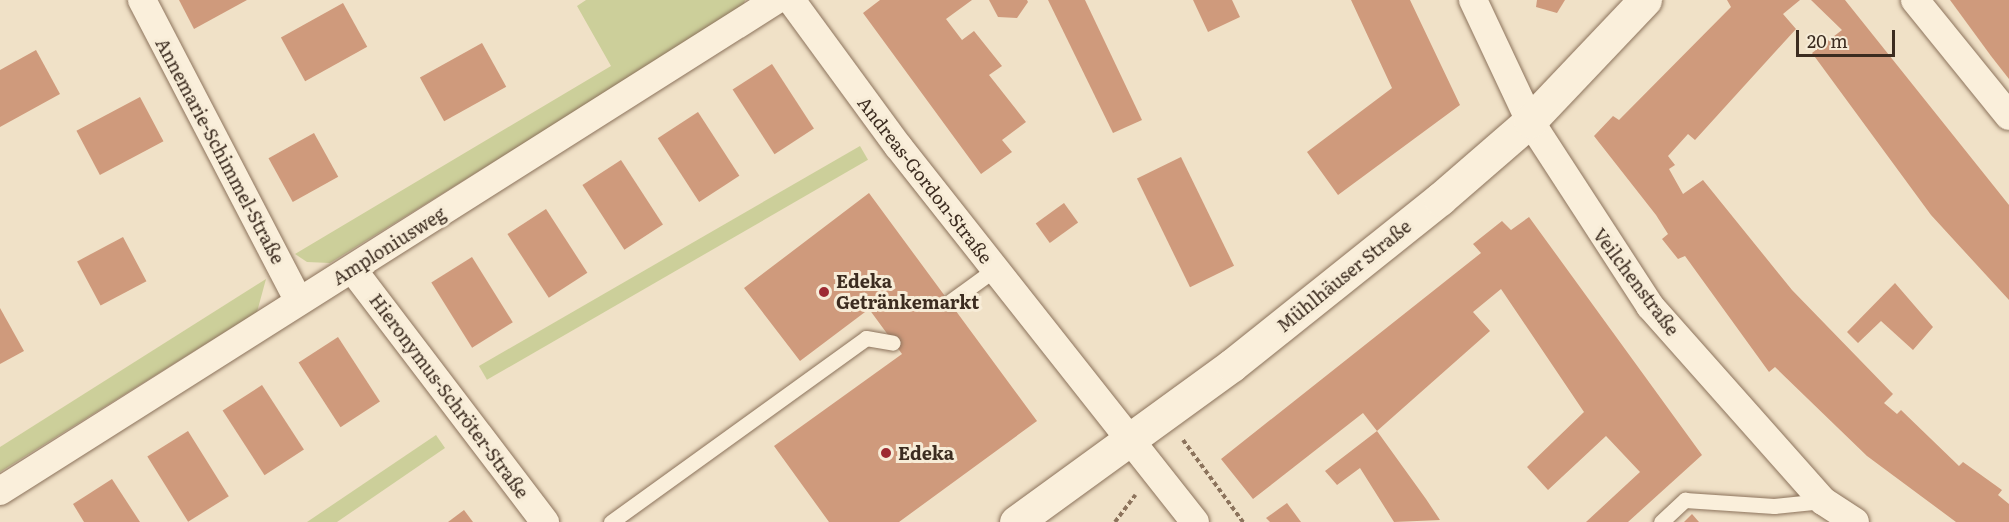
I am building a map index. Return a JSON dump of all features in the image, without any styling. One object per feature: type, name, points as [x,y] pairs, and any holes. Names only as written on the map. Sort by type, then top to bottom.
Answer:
[{"type":"street","name":"Annemarie-Schimmel-Straße","points":[[142,0],[299,301]]},
{"type":"street","name":"Amploniusweg","points":[[0,491],[299,301],[353,270],[776,0]]},
{"type":"street","name":"Andreas-Gordon-Straße","points":[[791,0],[995,268],[1195,522]]},
{"type":"street","name":"Veilchenstraße","points":[[1473,0],[1530,121],[1650,306],[1823,501],[1855,522]]},
{"type":"street","name":"Mühlhäuser Straße","points":[[1021,521],[1132,440],[1335,284],[1530,121],[1645,0]]},
{"type":"street","points":[[1915,0],[2009,116]]},
{"type":"street","name":"Hieronymus-Schröter-Straße","points":[[353,270],[545,522]]},
{"type":"lane","points":[[951,301],[995,268]]},
{"type":"lane","points":[[611,522],[866,338],[893,343]]},
{"type":"lane","points":[[1660,522],[1685,500],[1774,507],[1823,501]]},
{"type":"path","points":[[1165,415],[1243,522]]},
{"type":"green space","points":[[586,0],[745,0],[743,8],[330,263],[307,262],[295,254],[611,66],[577,6]]},
{"type":"green space","points":[[860,146],[868,160],[487,380],[479,366]]},
{"type":"green space","points":[[266,279],[257,312],[0,472],[0,447]]},
{"type":"green space","points":[[436,435],[445,448],[337,522],[307,522]]},
{"type":"building","points":[[179,0],[247,0],[194,29]]},
{"type":"building","points":[[880,0],[972,0],[946,19],[962,40],[974,31],[1002,66],[989,75],[1026,122],[1002,140],[1012,152],[981,174],[863,13]]},
{"type":"building","points":[[989,0],[1027,0],[1028,2],[1017,18],[998,17]]},
{"type":"building","points":[[1048,0],[1085,0],[1142,120],[1113,133]]},
{"type":"building","points":[[1193,0],[1232,0],[1240,17],[1208,32]]},
{"type":"building","points":[[1351,0],[1410,0],[1460,105],[1338,195],[1307,152],[1392,88]]},
{"type":"building","points":[[1537,0],[1565,0],[1557,13],[1536,7]]},
{"type":"building","points":[[1727,0],[1800,0],[1783,14],[1796,29],[1695,140],[1688,134],[1668,156],[1675,165],[1669,169],[1683,194],[1703,180],[1792,290],[1893,394],[1884,403],[1897,414],[1901,410],[1959,466],[1963,462],[2002,490],[1998,495],[2009,504],[2009,522],[1956,522],[1867,456],[1775,367],[1769,372],[1685,256],[1678,259],[1662,239],[1668,234],[1656,215],[1594,136],[1613,116],[1619,120],[1731,7]]},
{"type":"building","points":[[1811,0],[1845,0],[2009,205],[2009,300],[1931,215],[1812,53],[1842,30]]},
{"type":"building","points":[[1950,0],[2009,0],[2009,79],[1991,56]]},
{"type":"building","points":[[343,3],[367,47],[305,81],[281,37]]},
{"type":"building","points":[[482,43],[506,87],[444,121],[420,77]]},
{"type":"building","points":[[36,50],[60,94],[0,127],[0,70]]},
{"type":"building","points":[[772,64],[814,129],[775,154],[733,90]]},
{"type":"building","points":[[140,97],[163,141],[100,175],[76,131]]},
{"type":"building","points":[[698,112],[739,176],[699,202],[658,138]]},
{"type":"building","points":[[314,133],[338,177],[293,202],[269,158]]},
{"type":"building","points":[[1181,157],[1234,266],[1190,287],[1137,178]]},
{"type":"building","points":[[621,160],[663,225],[624,250],[582,185]]},
{"type":"building","points":[[869,193],[1037,421],[899,522],[829,522],[774,446],[902,354],[869,309],[800,361],[744,288]]},
{"type":"building","points":[[1064,203],[1078,222],[1050,243],[1036,224]]},
{"type":"building","points":[[546,209],[587,273],[549,298],[507,234]]},
{"type":"building","points":[[1529,217],[1702,455],[1628,522],[1586,522],[1640,472],[1606,436],[1548,490],[1527,467],[1584,412],[1501,289],[1473,312],[1490,331],[1377,431],[1363,413],[1253,499],[1221,459],[1481,253],[1473,244],[1502,221],[1511,230]]},
{"type":"building","points":[[123,237],[146,281],[101,306],[77,261]]},
{"type":"building","points":[[472,257],[513,322],[472,348],[431,282]]},
{"type":"building","points":[[1895,283],[1933,327],[1913,350],[1881,321],[1858,343],[1847,332]]},
{"type":"building","points":[[0,308],[24,351],[0,364]]},
{"type":"building","points":[[338,337],[380,402],[341,427],[299,363]]},
{"type":"building","points":[[262,385],[304,450],[265,475],[223,411]]},
{"type":"building","points":[[188,431],[229,496],[188,522],[147,456]]},
{"type":"building","points":[[1377,431],[1440,520],[1394,522],[1360,468],[1337,485],[1325,471]]},
{"type":"building","points":[[112,479],[140,522],[84,522],[73,504]]},
{"type":"building","points":[[1287,503],[1301,522],[1270,522],[1266,518]]},
{"type":"building","points":[[464,510],[473,522],[448,522]]},
{"type":"building","points":[[1692,514],[1699,522],[1684,522]]},
{"type":"place","name":"Edeka Getränkemarkt","points":[[824,292]]},
{"type":"place","name":"Edeka","points":[[886,453]]}]
